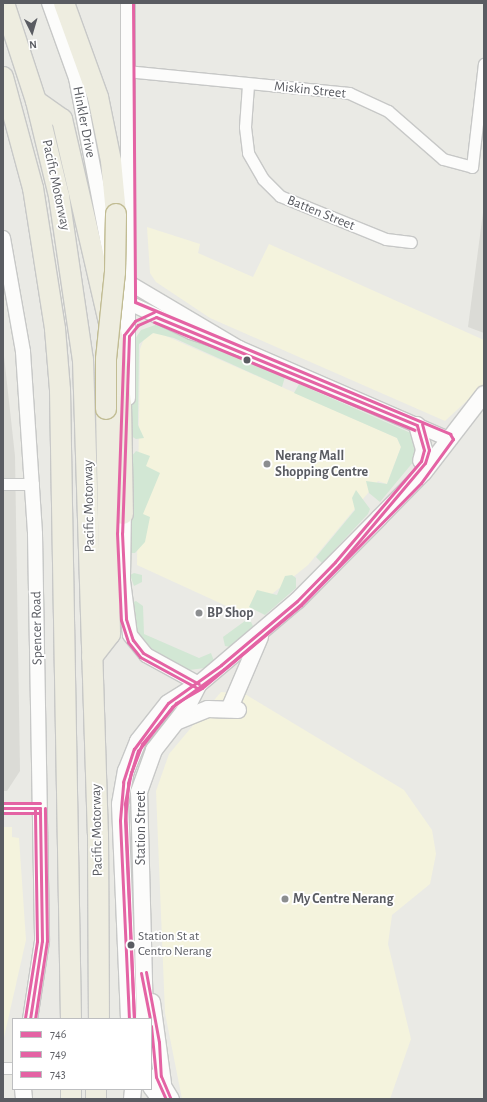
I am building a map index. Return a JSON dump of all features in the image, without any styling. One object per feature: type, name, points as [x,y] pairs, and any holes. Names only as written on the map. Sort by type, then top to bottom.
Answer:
[{"type":"highway","name":"Pacific Motorway","points":[[4,3],[36,101],[67,236],[83,360],[92,657],[99,1018]]},
{"type":"highway","points":[[64,3],[98,97],[111,161],[116,214],[115,272],[105,365],[110,634],[92,657]]},
{"type":"highway","name":"Pacific Motorway","points":[[3,77],[33,188],[55,329],[60,390],[70,1018]]},
{"type":"highway","points":[[36,101],[62,119],[115,349],[121,404],[123,514]]},
{"type":"main road","points":[[199,684],[266,627],[335,562],[420,475],[484,394]]},
{"type":"main road","points":[[417,425],[424,450],[421,461]]},
{"type":"main road","points":[[335,562],[421,461],[448,439]]},
{"type":"main road","points":[[175,722],[208,709],[234,707],[248,659],[266,627]]},
{"type":"main road","name":"Station Street","points":[[145,1018],[146,972],[139,792],[154,750],[175,722],[199,684]]},
{"type":"main road","name":"Station Street","points":[[129,1018],[120,820],[123,782],[134,749],[150,723],[177,696],[199,684]]},
{"type":"main road","points":[[146,972],[150,1018]]},
{"type":"main road","points":[[152,1034],[157,1085],[160,1099]]},
{"type":"main road","points":[[152,1074],[157,1085],[171,1099]]},
{"type":"street","name":"Hinkler Drive","points":[[49,3],[76,78],[112,283],[130,305]]},
{"type":"street","points":[[128,3],[126,71],[130,305],[123,514],[124,599],[133,640],[146,655],[199,684]]},
{"type":"street","name":"Miskin Street","points":[[126,71],[248,85],[330,91],[364,98],[388,111],[443,159],[472,167],[484,64]]},
{"type":"street","name":"Batten Street","points":[[248,85],[245,127],[248,153],[263,179],[276,192],[386,239],[411,242]]},
{"type":"street","name":"Spencer Road","points":[[3,238],[23,352],[33,484],[42,941],[30,1018]]},
{"type":"street","name":"Hinkler Drive","points":[[106,244],[114,265],[130,285]]},
{"type":"street","points":[[130,285],[239,348]]},
{"type":"street","points":[[130,305],[156,317],[239,348],[448,439]]},
{"type":"street","points":[[129,336],[138,325],[156,317]]},
{"type":"street","points":[[3,484],[33,484]]},
{"type":"street","points":[[3,808],[40,808]]},
{"type":"shaded area","points":[[484,205],[484,333],[468,327]]},
{"type":"shaded area","points":[[147,227],[200,244],[198,253],[253,277],[269,244],[484,340],[484,385],[445,421],[210,318],[156,282],[150,273]]},
{"type":"shaded area","points":[[158,324],[285,377],[282,387],[174,338],[153,333],[139,344],[138,425],[144,438],[136,439],[131,436],[133,342],[141,330]]},
{"type":"shaded area","name":"Nerang Mall Shopping Centre","points":[[157,332],[397,438],[401,447],[387,484],[378,481],[308,565],[246,615],[137,565],[140,349],[145,336]]},
{"type":"shaded area","points":[[3,347],[15,456],[20,771],[7,791],[3,791]]},
{"type":"shaded area","points":[[299,384],[413,434],[419,455],[380,502],[369,493],[366,481],[387,484],[401,447],[397,438],[294,393]]},
{"type":"shaded area","points":[[136,451],[150,456],[146,466],[160,473],[143,514],[150,517],[145,542],[135,553],[128,553],[131,457]]},
{"type":"shaded area","points":[[356,490],[370,509],[368,514],[322,563],[316,557],[355,510],[352,498]]},
{"type":"shaded area","points":[[134,573],[142,575],[142,582],[134,586],[130,575]]},
{"type":"shaded area","points":[[292,575],[296,578],[296,588],[265,615],[249,607],[257,590],[277,595],[285,576]]},
{"type":"shaded area","points":[[136,601],[143,606],[144,634],[199,658],[211,653],[214,661],[205,668],[189,670],[154,654],[133,626],[131,603]]},
{"type":"shaded area","points":[[249,618],[253,626],[230,647],[225,646],[223,637]]},
{"type":"shaded area","name":"My Centre Nerang","points":[[221,692],[245,694],[404,790],[432,830],[436,854],[430,884],[392,915],[388,944],[411,1039],[390,1099],[182,1099],[165,1013],[156,791],[169,754]]},
{"type":"shaded area","points":[[3,827],[12,827],[12,837],[19,838],[26,940],[3,1042]]},
{"type":"transit line","name":"743","points":[[133,3],[135,302],[450,434],[453,439],[421,483],[301,605],[202,688],[176,703],[142,744],[131,772],[125,804],[134,1018]]},
{"type":"transit line","name":"749","points":[[154,312],[135,321],[124,335],[117,533],[121,620],[128,642],[140,657],[197,688]]},
{"type":"transit line","name":"746","points":[[156,317],[138,325],[129,336],[122,533],[126,619],[133,640],[143,653],[199,684]]},
{"type":"transit line","name":"746","points":[[156,317],[417,425]]},
{"type":"transit line","name":"749","points":[[154,322],[415,430]]},
{"type":"transit line","name":"749","points":[[134,1018],[125,820],[128,783],[138,751],[172,707],[224,669],[300,605],[339,565],[425,463],[429,450],[422,424]]},
{"type":"transit line","name":"746","points":[[129,1018],[120,820],[123,782],[134,749],[168,703],[221,665],[297,601],[335,562],[421,461],[424,450],[417,425]]},
{"type":"transit line","name":"743","points":[[3,803],[40,803]]},
{"type":"transit line","name":"746","points":[[3,808],[40,808]]},
{"type":"transit line","name":"743","points":[[25,1018],[37,941],[35,808]]},
{"type":"transit line","name":"746","points":[[30,1018],[42,941],[40,808]]},
{"type":"transit line","name":"749","points":[[35,1018],[47,941],[45,808]]},
{"type":"transit line","name":"749","points":[[3,813],[40,813]]},
{"type":"transit line","name":"746","points":[[146,972],[159,1042],[161,1076],[171,1099]]},
{"type":"transit line","name":"749","points":[[141,973],[150,1018]]},
{"type":"transit line","name":"749","points":[[152,1036],[156,1077],[166,1099]]},
{"type":"place","name":"Nerang Mall Shopping Centre","points":[[267,464]]},
{"type":"place","name":"BP Shop","points":[[199,613]]},
{"type":"place","name":"My Centre Nerang","points":[[285,899]]},
{"type":"place","name":"Station St at Centro Nerang","points":[[131,945]]}]
